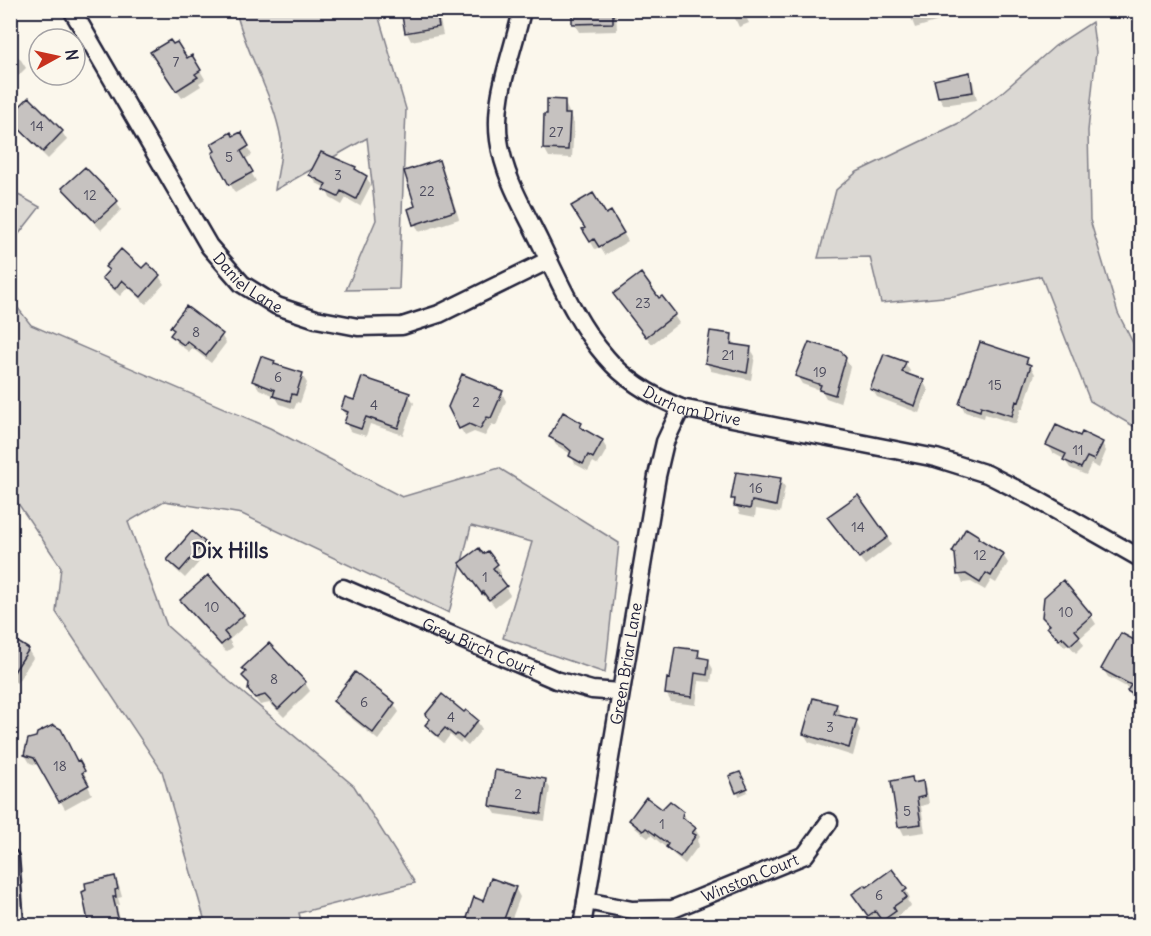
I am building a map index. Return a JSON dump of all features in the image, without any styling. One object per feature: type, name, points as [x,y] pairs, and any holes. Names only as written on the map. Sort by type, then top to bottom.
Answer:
[{"type":"street","name":"Daniel Lane","points":[[72,10],[209,246],[242,284],[277,306],[316,319],[358,327],[402,326],[439,314],[549,260]]},
{"type":"street","name":"Durham Drive","points":[[522,10],[507,65],[500,103],[499,139],[508,176],[549,260],[584,328],[606,358],[653,397],[681,408],[936,458],[987,474],[1140,558]]},
{"type":"street","name":"Green Briar Lane","points":[[582,926],[657,476],[665,442],[681,408]]},
{"type":"street","name":"Grey Birch Court","points":[[343,588],[556,680],[592,690],[620,692]]},
{"type":"street","name":"Winston Court","points":[[586,901],[632,910],[673,909],[805,855],[829,822]]},
{"type":"street","points":[[10,858],[15,926]]},
{"type":"shaded area","points":[[236,11],[377,11],[406,109],[399,289],[346,290],[376,220],[367,138],[275,190],[281,158],[281,139],[272,106],[246,43]]},
{"type":"shaded area","points":[[1092,22],[1096,52],[1088,131],[1090,220],[1118,313],[1140,357],[1140,430],[1090,401],[1041,276],[954,296],[881,303],[870,257],[818,258],[836,190],[857,172],[959,123],[1000,94],[1055,46]]},
{"type":"shaded area","points":[[11,191],[40,207],[11,244]]},
{"type":"shaded area","points":[[10,298],[31,325],[270,428],[402,497],[499,468],[619,543],[605,673],[503,638],[532,542],[471,526],[449,613],[242,514],[164,501],[128,522],[167,626],[354,786],[415,883],[299,913],[302,925],[206,925],[162,771],[56,612],[61,567],[11,493]]},
{"type":"building","points":[[409,10],[436,10],[439,27],[405,33],[402,16],[410,15]]},
{"type":"building","points":[[572,10],[613,10],[613,23],[572,24]]},
{"type":"building","points":[[170,40],[173,44],[177,42],[187,58],[192,55],[201,70],[195,74],[198,77],[176,91],[150,52]]},
{"type":"building","points":[[970,72],[973,92],[938,97],[934,80]]},
{"type":"building","points":[[29,97],[63,131],[43,152],[10,120],[10,116]]},
{"type":"building","points":[[547,99],[565,100],[565,114],[570,114],[568,150],[543,149]]},
{"type":"building","points":[[231,132],[233,136],[241,132],[249,146],[241,151],[253,172],[229,185],[212,153],[215,151],[211,144]]},
{"type":"building","points":[[321,152],[356,167],[355,169],[367,176],[356,199],[341,191],[338,197],[323,190],[326,184],[309,175]]},
{"type":"building","points":[[439,160],[455,211],[413,225],[408,209],[415,206],[404,171]]},
{"type":"building","points":[[85,167],[118,201],[95,222],[62,188]]},
{"type":"building","points":[[593,193],[606,214],[611,211],[624,233],[599,247],[594,239],[590,242],[582,229],[585,228],[571,206]]},
{"type":"building","points":[[121,249],[142,268],[147,263],[160,275],[141,297],[122,280],[115,289],[102,278],[109,270],[105,267]]},
{"type":"building","points":[[641,273],[659,298],[662,296],[676,314],[646,337],[613,294]]},
{"type":"building","points":[[186,306],[223,334],[206,356],[187,341],[184,345],[170,335],[174,330],[170,327]]},
{"type":"building","points":[[710,331],[732,334],[731,344],[751,347],[747,373],[705,363]]},
{"type":"building","points":[[809,342],[841,351],[846,358],[835,395],[819,390],[821,385],[795,376]]},
{"type":"building","points":[[980,342],[1028,358],[1026,363],[1031,365],[1012,416],[981,406],[980,411],[959,404]]},
{"type":"building","points":[[884,354],[906,362],[902,372],[924,380],[915,406],[870,389]]},
{"type":"building","points":[[261,356],[275,361],[274,364],[303,373],[296,395],[292,394],[290,401],[273,396],[275,390],[252,381]]},
{"type":"building","points":[[462,374],[503,391],[491,418],[487,417],[480,429],[469,424],[459,429],[448,407]]},
{"type":"building","points":[[362,377],[410,393],[398,428],[366,417],[361,429],[344,423],[348,412],[341,409],[345,397],[354,400]]},
{"type":"building","points":[[563,412],[582,423],[580,427],[603,440],[593,458],[588,455],[583,464],[569,456],[571,451],[564,445],[549,437]]},
{"type":"building","points":[[1056,425],[1080,436],[1082,432],[1103,442],[1094,460],[1087,457],[1081,468],[1063,460],[1066,454],[1046,445]]},
{"type":"building","points":[[736,472],[781,478],[776,506],[752,501],[750,509],[734,506],[735,499],[731,499]]},
{"type":"building","points":[[858,495],[888,537],[859,558],[827,517]]},
{"type":"building","points":[[966,528],[1004,554],[991,576],[986,573],[980,583],[966,574],[957,575],[955,554],[952,552]]},
{"type":"building","points":[[192,531],[205,542],[180,571],[167,560]]},
{"type":"building","points":[[479,548],[483,554],[488,551],[498,564],[493,568],[507,586],[489,600],[459,563]]},
{"type":"building","points":[[208,575],[244,615],[224,632],[229,638],[221,645],[180,600]]},
{"type":"building","points":[[1063,580],[1092,615],[1075,630],[1080,636],[1070,645],[1062,637],[1059,640],[1047,627],[1050,625],[1042,617],[1044,597]]},
{"type":"building","points":[[1121,633],[1140,643],[1135,652],[1140,655],[1140,699],[1127,691],[1131,685],[1101,669]]},
{"type":"building","points":[[10,637],[29,649],[10,678]]},
{"type":"building","points":[[269,643],[306,682],[278,709],[265,695],[255,698],[248,690],[249,683],[242,676],[246,672],[242,668]]},
{"type":"building","points":[[675,647],[699,650],[698,657],[709,659],[707,675],[695,673],[692,697],[665,694]]},
{"type":"building","points":[[355,672],[395,703],[373,733],[333,701]]},
{"type":"building","points":[[442,694],[478,720],[463,739],[445,728],[438,736],[425,725],[430,719],[425,715]]},
{"type":"building","points":[[813,698],[837,704],[834,714],[857,720],[849,748],[803,734]]},
{"type":"building","points":[[53,725],[61,729],[77,761],[79,760],[85,771],[82,773],[89,785],[59,802],[34,758],[24,755],[28,739],[36,737],[37,733]]},
{"type":"building","points":[[495,770],[546,779],[541,814],[490,806]]},
{"type":"building","points":[[740,772],[748,788],[736,793],[729,776]]},
{"type":"building","points":[[912,777],[913,783],[923,781],[925,796],[917,798],[921,824],[898,827],[891,781]]},
{"type":"building","points":[[646,797],[662,809],[670,801],[683,811],[682,817],[696,828],[692,833],[696,835],[680,857],[666,847],[668,844],[646,828],[643,831],[629,820]]},
{"type":"building","points":[[892,869],[907,889],[903,892],[907,897],[893,907],[896,911],[882,921],[875,911],[868,916],[852,894],[865,885],[867,887]]},
{"type":"building","points":[[115,876],[118,889],[115,890],[116,897],[113,897],[120,926],[89,926],[82,892],[86,890],[85,883]]},
{"type":"building","points":[[491,878],[516,887],[504,919],[500,920],[498,926],[489,926],[467,918],[474,897],[483,901]]},
{"type":"district","name":"Dix Hills","points":[[230,550]]}]
